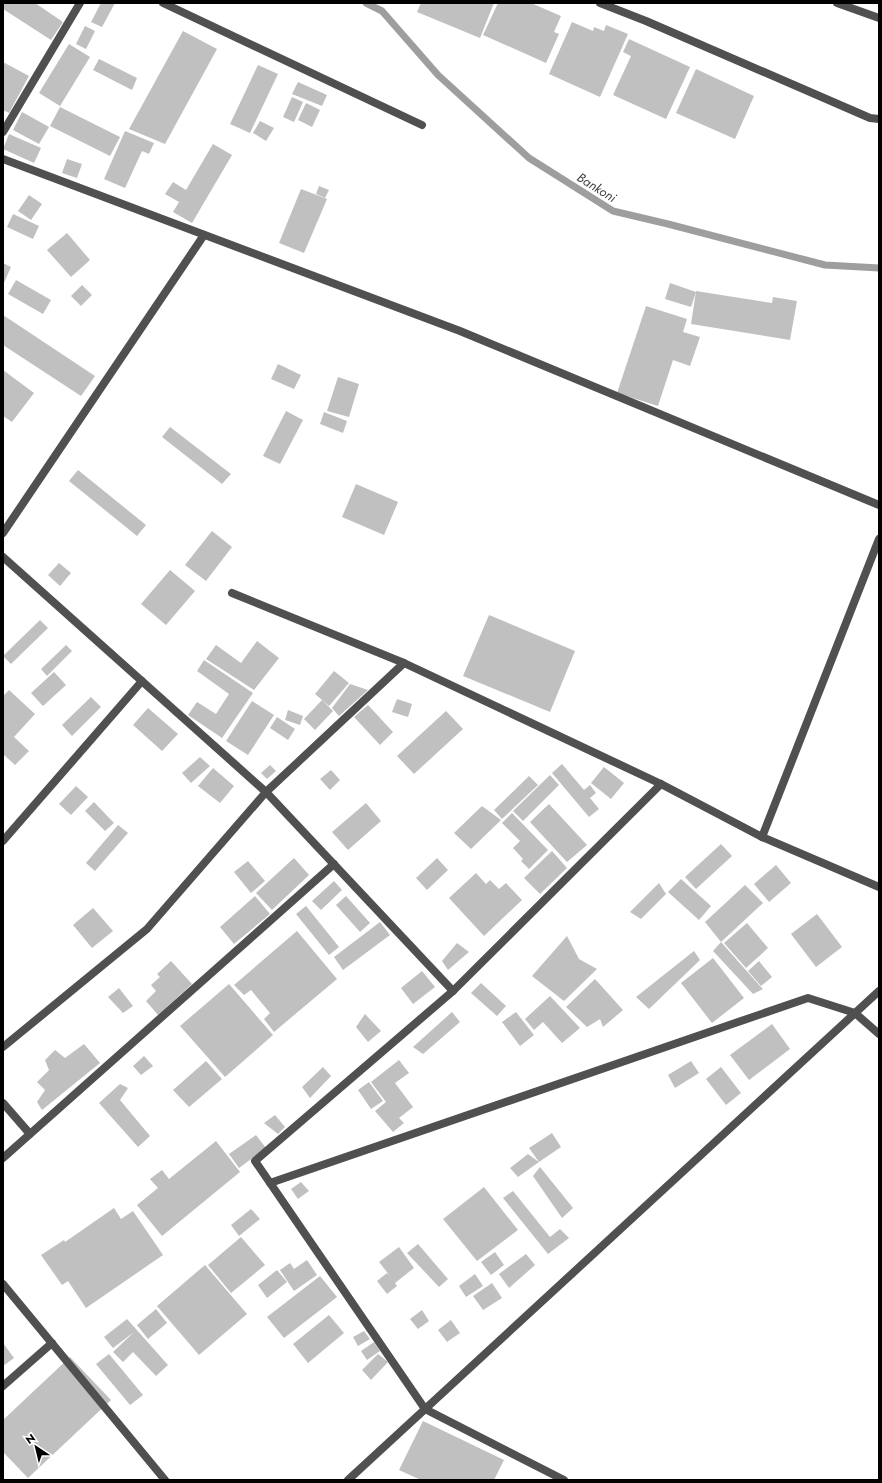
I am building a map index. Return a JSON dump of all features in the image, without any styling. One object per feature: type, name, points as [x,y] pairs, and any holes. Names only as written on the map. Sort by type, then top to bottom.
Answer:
[{"type":"street","points":[[3,132],[80,3]]},
{"type":"street","points":[[163,3],[422,125]]},
{"type":"street","points":[[600,3],[646,21],[870,118],[879,119]]},
{"type":"street","points":[[837,3],[879,18]]},
{"type":"street","points":[[3,159],[460,331],[879,505]]},
{"type":"street","points":[[3,533],[204,235]]},
{"type":"street","points":[[762,837],[879,538]]},
{"type":"street","points":[[3,557],[266,792],[453,991]]},
{"type":"street","points":[[232,593],[404,663],[661,784],[762,837],[879,887]]},
{"type":"street","points":[[3,1048],[147,929],[266,792],[404,663]]},
{"type":"street","points":[[3,841],[142,681]]},
{"type":"street","points":[[564,1480],[425,1409],[255,1161],[453,991],[661,784]]},
{"type":"street","points":[[3,1158],[334,864]]},
{"type":"street","points":[[348,1480],[879,991]]},
{"type":"street","points":[[270,1183],[808,998],[855,1014],[879,1034]]},
{"type":"street","points":[[3,1103],[30,1134]]},
{"type":"street","points":[[3,1284],[165,1480]]},
{"type":"street","points":[[3,1386],[52,1343]]},
{"type":"building","points":[[3,3],[35,3],[63,22],[51,40],[3,9]]},
{"type":"building","points":[[101,3],[115,3],[102,27],[91,22]]},
{"type":"building","points":[[421,3],[494,3],[480,38],[417,12]]},
{"type":"building","points":[[498,3],[531,3],[561,16],[554,32],[559,34],[546,63],[483,35]]},
{"type":"building","points":[[572,22],[593,31],[594,27],[604,31],[606,25],[628,34],[600,97],[549,74]]},
{"type":"building","points":[[85,26],[95,31],[86,49],[76,44]]},
{"type":"building","points":[[183,31],[217,49],[165,144],[129,129]]},
{"type":"building","points":[[629,39],[690,67],[666,119],[613,95],[631,56],[623,52]]},
{"type":"building","points":[[69,44],[90,57],[60,106],[39,93]]},
{"type":"building","points":[[99,59],[137,78],[132,90],[93,70]]},
{"type":"building","points":[[3,62],[29,76],[9,113],[3,110]]},
{"type":"building","points":[[258,65],[278,74],[250,133],[230,124]]},
{"type":"building","points":[[696,69],[754,96],[735,139],[676,113]]},
{"type":"building","points":[[298,82],[327,95],[322,106],[292,94]]},
{"type":"building","points":[[292,97],[303,102],[294,122],[283,117]]},
{"type":"building","points":[[306,103],[320,110],[312,127],[298,120]]},
{"type":"building","points":[[60,107],[120,137],[110,156],[50,126]]},
{"type":"building","points":[[22,112],[49,127],[39,144],[13,130]]},
{"type":"building","points":[[260,121],[274,128],[266,141],[253,133]]},
{"type":"building","points":[[125,131],[154,143],[149,154],[142,151],[125,188],[104,179]]},
{"type":"building","points":[[9,134],[41,148],[34,163],[3,149]]},
{"type":"building","points":[[213,144],[232,155],[192,223],[173,212],[179,202],[165,194],[173,182],[186,190]]},
{"type":"building","points":[[67,159],[82,164],[77,178],[62,173]]},
{"type":"building","points":[[319,186],[329,190],[325,198],[316,194]]},
{"type":"building","points":[[301,189],[327,199],[304,253],[279,243]]},
{"type":"building","points":[[29,195],[42,204],[31,220],[18,211]]},
{"type":"building","points":[[13,214],[39,226],[33,239],[7,227]]},
{"type":"building","points":[[67,233],[90,260],[71,277],[47,250]]},
{"type":"building","points":[[3,263],[11,267],[3,285]]},
{"type":"building","points":[[16,280],[51,300],[43,314],[8,294]]},
{"type":"building","points":[[670,283],[696,292],[691,307],[665,299]]},
{"type":"building","points":[[82,285],[92,295],[81,306],[71,296]]},
{"type":"building","points":[[696,291],[772,303],[773,297],[797,301],[790,340],[691,324]]},
{"type":"building","points":[[646,306],[687,319],[683,332],[700,337],[690,366],[673,360],[658,406],[617,393]]},
{"type":"building","points":[[3,315],[95,376],[81,396],[3,345]]},
{"type":"building","points":[[278,364],[301,375],[294,389],[271,379]]},
{"type":"building","points":[[3,370],[34,393],[12,422],[3,416]]},
{"type":"building","points":[[338,377],[359,384],[349,417],[327,411]]},
{"type":"building","points":[[286,411],[303,420],[280,464],[263,456]]},
{"type":"building","points":[[324,412],[347,421],[343,433],[320,424]]},
{"type":"building","points":[[170,427],[231,474],[222,484],[162,437]]},
{"type":"building","points":[[78,470],[146,525],[137,536],[69,481]]},
{"type":"building","points":[[356,484],[398,502],[384,535],[342,517]]},
{"type":"building","points":[[212,531],[232,547],[206,581],[185,565]]},
{"type":"building","points":[[59,563],[71,573],[60,586],[48,575]]},
{"type":"building","points":[[170,570],[195,591],[166,625],[141,604]]},
{"type":"building","points":[[489,615],[575,651],[550,712],[463,676]]},
{"type":"building","points":[[40,620],[48,628],[11,664],[3,656]]},
{"type":"building","points":[[257,641],[279,658],[254,690],[206,659],[216,645],[241,663]]},
{"type":"building","points":[[66,645],[72,651],[47,676],[41,669]]},
{"type":"building","points":[[204,660],[253,693],[222,738],[188,715],[197,702],[216,714],[229,694],[197,671]]},
{"type":"building","points":[[334,671],[349,683],[329,706],[315,694]]},
{"type":"building","points":[[54,672],[66,685],[43,706],[31,693]]},
{"type":"building","points":[[350,684],[368,690],[339,716],[332,708]]},
{"type":"building","points":[[9,690],[35,714],[14,737],[29,751],[15,765],[3,754],[3,696]]},
{"type":"building","points":[[91,697],[101,707],[72,736],[62,725]]},
{"type":"building","points":[[397,699],[412,704],[408,717],[392,712]]},
{"type":"building","points":[[322,700],[333,711],[315,730],[304,719]]},
{"type":"building","points":[[252,701],[274,715],[248,755],[226,741]]},
{"type":"building","points":[[368,705],[393,732],[380,745],[354,717]]},
{"type":"building","points":[[148,708],[178,734],[162,751],[133,725]]},
{"type":"building","points":[[288,710],[303,716],[300,725],[285,720]]},
{"type":"building","points":[[446,711],[463,729],[414,774],[397,756]]},
{"type":"building","points":[[277,717],[295,729],[288,740],[270,728]]},
{"type":"building","points":[[200,757],[210,766],[191,783],[182,773]]},
{"type":"building","points":[[562,764],[584,790],[590,785],[596,793],[590,798],[599,809],[589,817],[552,773]]},
{"type":"building","points":[[270,765],[276,771],[267,779],[261,773]]},
{"type":"building","points":[[604,767],[624,783],[611,799],[591,783]]},
{"type":"building","points":[[213,768],[234,786],[220,803],[198,786]]},
{"type":"building","points":[[331,770],[340,780],[330,790],[320,779]]},
{"type":"building","points":[[550,775],[559,785],[523,821],[513,811]]},
{"type":"building","points":[[529,776],[538,785],[502,819],[494,810]]},
{"type":"building","points":[[76,786],[88,797],[71,815],[59,804]]},
{"type":"building","points":[[94,802],[114,823],[105,831],[85,811]]},
{"type":"building","points":[[366,803],[381,821],[348,850],[332,832]]},
{"type":"building","points":[[549,804],[587,845],[567,862],[530,822]]},
{"type":"building","points":[[482,806],[501,820],[471,849],[454,833]]},
{"type":"building","points":[[512,813],[548,850],[529,869],[521,861],[523,859],[513,848],[520,841],[502,823]]},
{"type":"building","points":[[118,825],[128,833],[95,871],[86,863]]},
{"type":"building","points":[[721,844],[732,856],[696,889],[685,877]]},
{"type":"building","points":[[552,851],[567,868],[540,894],[524,878]]},
{"type":"building","points":[[294,858],[309,875],[272,910],[256,893]]},
{"type":"building","points":[[437,858],[448,870],[427,890],[416,878]]},
{"type":"building","points":[[248,861],[265,881],[251,893],[234,872]]},
{"type":"building","points":[[776,865],[791,883],[769,902],[754,884]]},
{"type":"building","points":[[476,873],[486,884],[490,880],[499,889],[506,883],[522,900],[484,936],[449,898]]},
{"type":"building","points":[[681,879],[711,906],[699,920],[668,892]]},
{"type":"building","points":[[334,881],[342,890],[321,910],[312,901]]},
{"type":"building","points":[[659,883],[666,894],[641,919],[630,912]]},
{"type":"building","points":[[745,885],[763,903],[721,942],[705,922]]},
{"type":"building","points":[[255,896],[270,914],[234,944],[220,927]]},
{"type":"building","points":[[346,896],[370,923],[360,932],[336,905]]},
{"type":"building","points":[[306,906],[339,947],[329,955],[296,914]]},
{"type":"building","points":[[93,908],[113,931],[92,948],[73,925]]},
{"type":"building","points":[[817,914],[842,947],[816,967],[791,934]]},
{"type":"building","points":[[380,922],[390,935],[343,970],[334,957]]},
{"type":"building","points":[[747,923],[768,948],[746,968],[724,943]]},
{"type":"building","points":[[297,931],[337,979],[274,1032],[264,1019],[270,1013],[251,990],[244,995],[234,985]]},
{"type":"building","points":[[567,936],[579,959],[597,969],[564,1001],[532,976]]},
{"type":"building","points":[[721,942],[763,989],[753,994],[713,951]]},
{"type":"building","points":[[457,943],[469,952],[448,970],[442,961]]},
{"type":"building","points":[[694,951],[700,960],[649,1009],[636,997]]},
{"type":"building","points":[[713,958],[744,998],[712,1023],[681,983]]},
{"type":"building","points":[[171,961],[192,984],[158,1015],[146,1001],[156,991],[151,985],[160,977],[157,974]]},
{"type":"building","points":[[759,961],[772,977],[761,986],[748,971]]},
{"type":"building","points":[[422,971],[435,987],[413,1004],[401,988]]},
{"type":"building","points":[[595,979],[623,1010],[603,1027],[600,1019],[587,1027],[566,1007]]},
{"type":"building","points":[[481,983],[506,1006],[497,1016],[471,993]]},
{"type":"building","points":[[229,984],[273,1035],[225,1077],[180,1026]]},
{"type":"building","points":[[119,988],[133,1006],[123,1013],[108,997]]},
{"type":"building","points":[[550,996],[580,1028],[562,1043],[543,1022],[534,1030],[525,1019]]},
{"type":"building","points":[[452,1012],[460,1022],[423,1054],[413,1047]]},
{"type":"building","points":[[516,1012],[534,1035],[520,1046],[502,1022]]},
{"type":"building","points":[[365,1014],[381,1031],[368,1042],[356,1027]]},
{"type":"building","points":[[772,1024],[790,1049],[749,1080],[730,1055]]},
{"type":"building","points":[[84,1044],[100,1063],[42,1110],[37,1102],[45,1090],[37,1082],[49,1070],[45,1060],[55,1050],[65,1058]]},
{"type":"building","points":[[144,1056],[153,1066],[141,1075],[133,1066]]},
{"type":"building","points":[[399,1060],[409,1073],[395,1083],[413,1107],[399,1118],[404,1123],[393,1132],[375,1111],[386,1102],[371,1082]]},
{"type":"building","points":[[206,1061],[222,1079],[189,1107],[173,1090]]},
{"type":"building","points":[[691,1061],[699,1073],[675,1088],[668,1075]]},
{"type":"building","points":[[323,1067],[331,1076],[310,1098],[302,1087]]},
{"type":"building","points":[[721,1067],[741,1093],[726,1105],[706,1079]]},
{"type":"building","points":[[369,1082],[383,1101],[371,1109],[358,1090]]},
{"type":"building","points":[[120,1084],[128,1088],[120,1100],[150,1136],[138,1147],[99,1103]]},
{"type":"building","points":[[275,1115],[285,1127],[278,1134],[264,1123]]},
{"type":"building","points":[[552,1133],[561,1147],[539,1162],[529,1148]]},
{"type":"building","points":[[256,1135],[266,1148],[239,1168],[229,1154]]},
{"type":"building","points":[[216,1141],[240,1172],[162,1236],[137,1205],[158,1188],[150,1179],[162,1170],[169,1179]]},
{"type":"building","points":[[528,1154],[539,1162],[518,1177],[510,1168]]},
{"type":"building","points":[[540,1167],[573,1208],[562,1218],[533,1176]]},
{"type":"building","points":[[301,1182],[309,1191],[298,1199],[291,1189]]},
{"type":"building","points":[[484,1187],[518,1230],[477,1261],[443,1219]]},
{"type":"building","points":[[513,1191],[550,1237],[560,1229],[569,1238],[548,1254],[503,1198]]},
{"type":"building","points":[[114,1208],[121,1219],[133,1211],[163,1255],[86,1308],[68,1281],[62,1285],[41,1255],[64,1240],[65,1242]]},
{"type":"building","points":[[251,1209],[260,1219],[239,1236],[231,1225]]},
{"type":"building","points":[[241,1237],[265,1265],[231,1293],[208,1265]]},
{"type":"building","points":[[418,1244],[448,1279],[439,1287],[407,1253]]},
{"type":"building","points":[[399,1247],[414,1268],[395,1283],[397,1286],[387,1294],[377,1281],[387,1273],[390,1276],[379,1262]]},
{"type":"building","points":[[495,1252],[504,1265],[491,1275],[481,1262]]},
{"type":"building","points":[[526,1254],[535,1265],[509,1288],[499,1274]]},
{"type":"building","points":[[307,1260],[317,1275],[294,1291],[280,1270],[290,1263],[294,1269]]},
{"type":"building","points":[[205,1265],[247,1314],[199,1355],[157,1306]]},
{"type":"building","points":[[277,1270],[287,1282],[267,1298],[258,1285]]},
{"type":"building","points":[[475,1274],[483,1286],[466,1297],[459,1286]]},
{"type":"building","points":[[320,1276],[337,1297],[284,1338],[267,1317]]},
{"type":"building","points":[[492,1283],[502,1298],[483,1310],[473,1296]]},
{"type":"building","points":[[156,1309],[167,1323],[148,1339],[137,1325]]},
{"type":"building","points":[[422,1310],[429,1321],[418,1329],[410,1319]]},
{"type":"building","points":[[329,1315],[344,1333],[308,1363],[293,1344]]},
{"type":"building","points":[[127,1319],[168,1365],[156,1376],[133,1352],[123,1362],[113,1352],[134,1332],[113,1348],[104,1337]]},
{"type":"building","points":[[451,1320],[460,1333],[447,1342],[438,1330]]},
{"type":"building","points":[[364,1331],[370,1339],[358,1346],[353,1337]]},
{"type":"building","points":[[374,1342],[380,1351],[367,1360],[361,1351]]},
{"type":"building","points":[[3,1343],[14,1358],[3,1366]]},
{"type":"building","points":[[109,1354],[143,1395],[130,1405],[96,1364]]},
{"type":"building","points":[[378,1354],[388,1362],[371,1380],[362,1370]]},
{"type":"building","points":[[70,1357],[111,1400],[28,1478],[3,1452],[3,1420]]},
{"type":"building","points":[[423,1421],[504,1460],[494,1480],[421,1480],[399,1470]]},
{"type":"waterway","name":"Bankoni","points":[[366,3],[382,11],[438,75],[529,158],[613,211],[825,265],[879,268]]}]
